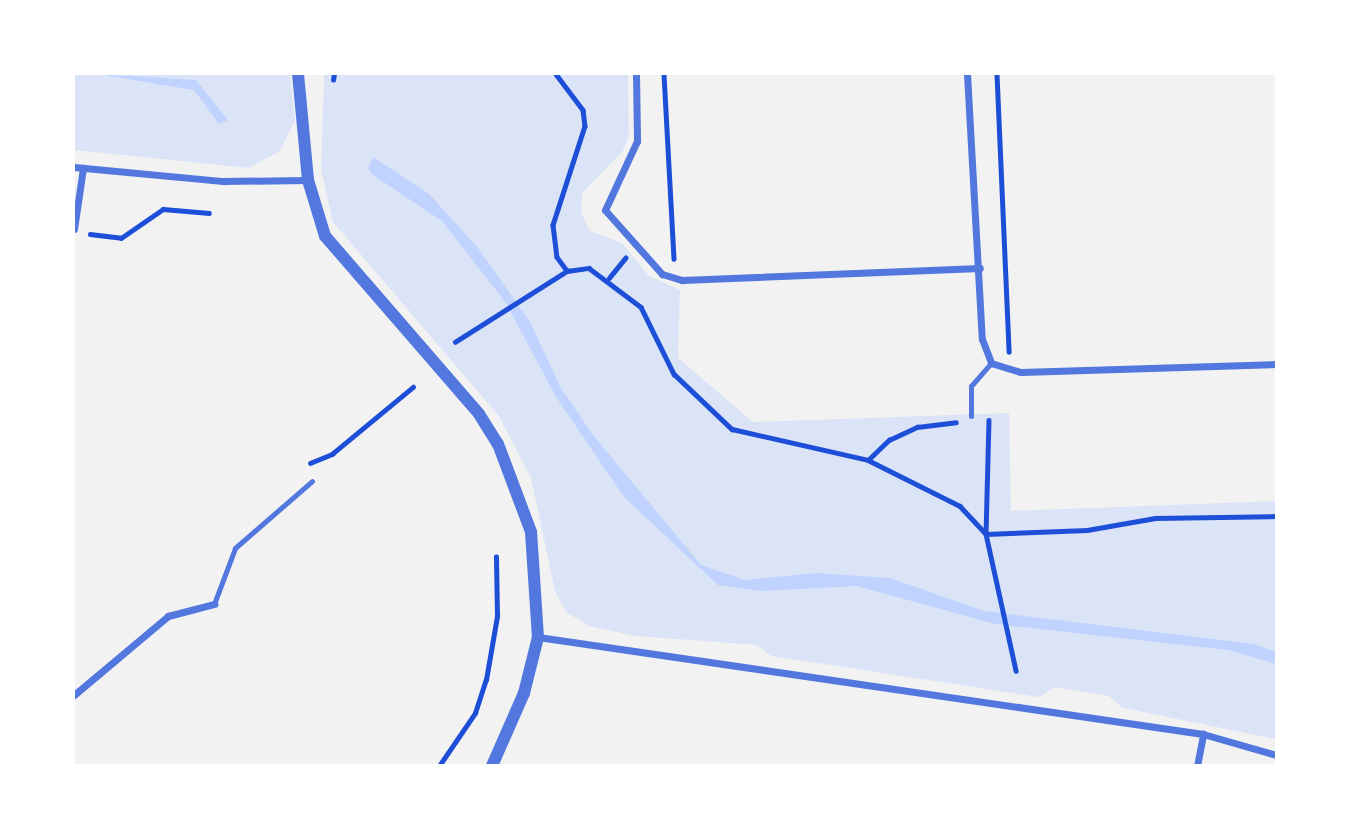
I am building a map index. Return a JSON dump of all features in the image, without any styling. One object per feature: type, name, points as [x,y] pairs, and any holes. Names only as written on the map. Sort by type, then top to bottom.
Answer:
[{"type":"street","points":[[636,74],[637,141],[605,210],[637,249],[673,277],[980,268]]},
{"type":"street","points":[[967,74],[982,339],[991,363],[1009,369],[1276,364]]},
{"type":"street","points":[[303,76],[309,180],[325,236],[498,444],[531,532],[538,637],[524,693],[492,765]]},
{"type":"street","points":[[74,167],[223,181],[309,180]]},
{"type":"street","points":[[74,229],[83,168]]},
{"type":"street","points":[[74,695],[168,616],[214,604]]},
{"type":"street","points":[[538,637],[1203,734],[1276,755]]},
{"type":"street","points":[[1197,765],[1203,734]]},
{"type":"lane","points":[[971,419],[971,386],[991,363]]},
{"type":"lane","points":[[214,604],[234,548],[312,481]]},
{"type":"path","points":[[333,80],[334,74]]},
{"type":"path","points":[[556,74],[577,98],[585,126],[553,225],[557,257],[567,271]]},
{"type":"path","points":[[664,74],[673,277]]},
{"type":"path","points":[[997,74],[1009,369]]},
{"type":"path","points":[[85,233],[121,238],[163,209],[209,213]]},
{"type":"path","points":[[609,278],[637,249]]},
{"type":"path","points":[[455,342],[567,271],[589,268],[609,278],[649,316],[674,374],[732,429],[868,460],[960,506],[986,534],[1087,530],[1155,518],[1276,516]]},
{"type":"path","points":[[306,486],[295,475],[332,454],[413,387]]},
{"type":"path","points":[[868,460],[889,440],[917,428],[971,419]]},
{"type":"path","points":[[980,421],[989,419],[986,534],[1016,671]]},
{"type":"path","points":[[439,765],[457,746],[486,680],[497,615],[496,556]]},
{"type":"shaded area","points":[[74,74],[290,74],[295,120],[280,151],[249,168],[74,150]]},
{"type":"shaded area","points":[[324,74],[628,74],[629,135],[623,151],[582,193],[581,212],[590,231],[622,243],[649,276],[680,290],[678,358],[753,422],[1009,413],[1011,511],[1276,501],[1276,739],[1123,708],[1109,696],[1055,687],[1039,697],[771,656],[757,645],[636,636],[589,626],[566,612],[555,591],[531,478],[499,416],[333,222],[321,170]]},
{"type":"water","points":[[98,74],[196,80],[228,120],[219,124],[194,90]]},
{"type":"water","points":[[373,157],[429,194],[478,248],[530,322],[561,388],[593,435],[701,565],[745,580],[816,573],[890,578],[984,611],[1254,644],[1276,652],[1276,664],[1228,650],[995,624],[857,586],[761,591],[718,585],[624,497],[556,397],[506,303],[442,221],[373,175],[368,168]]}]
